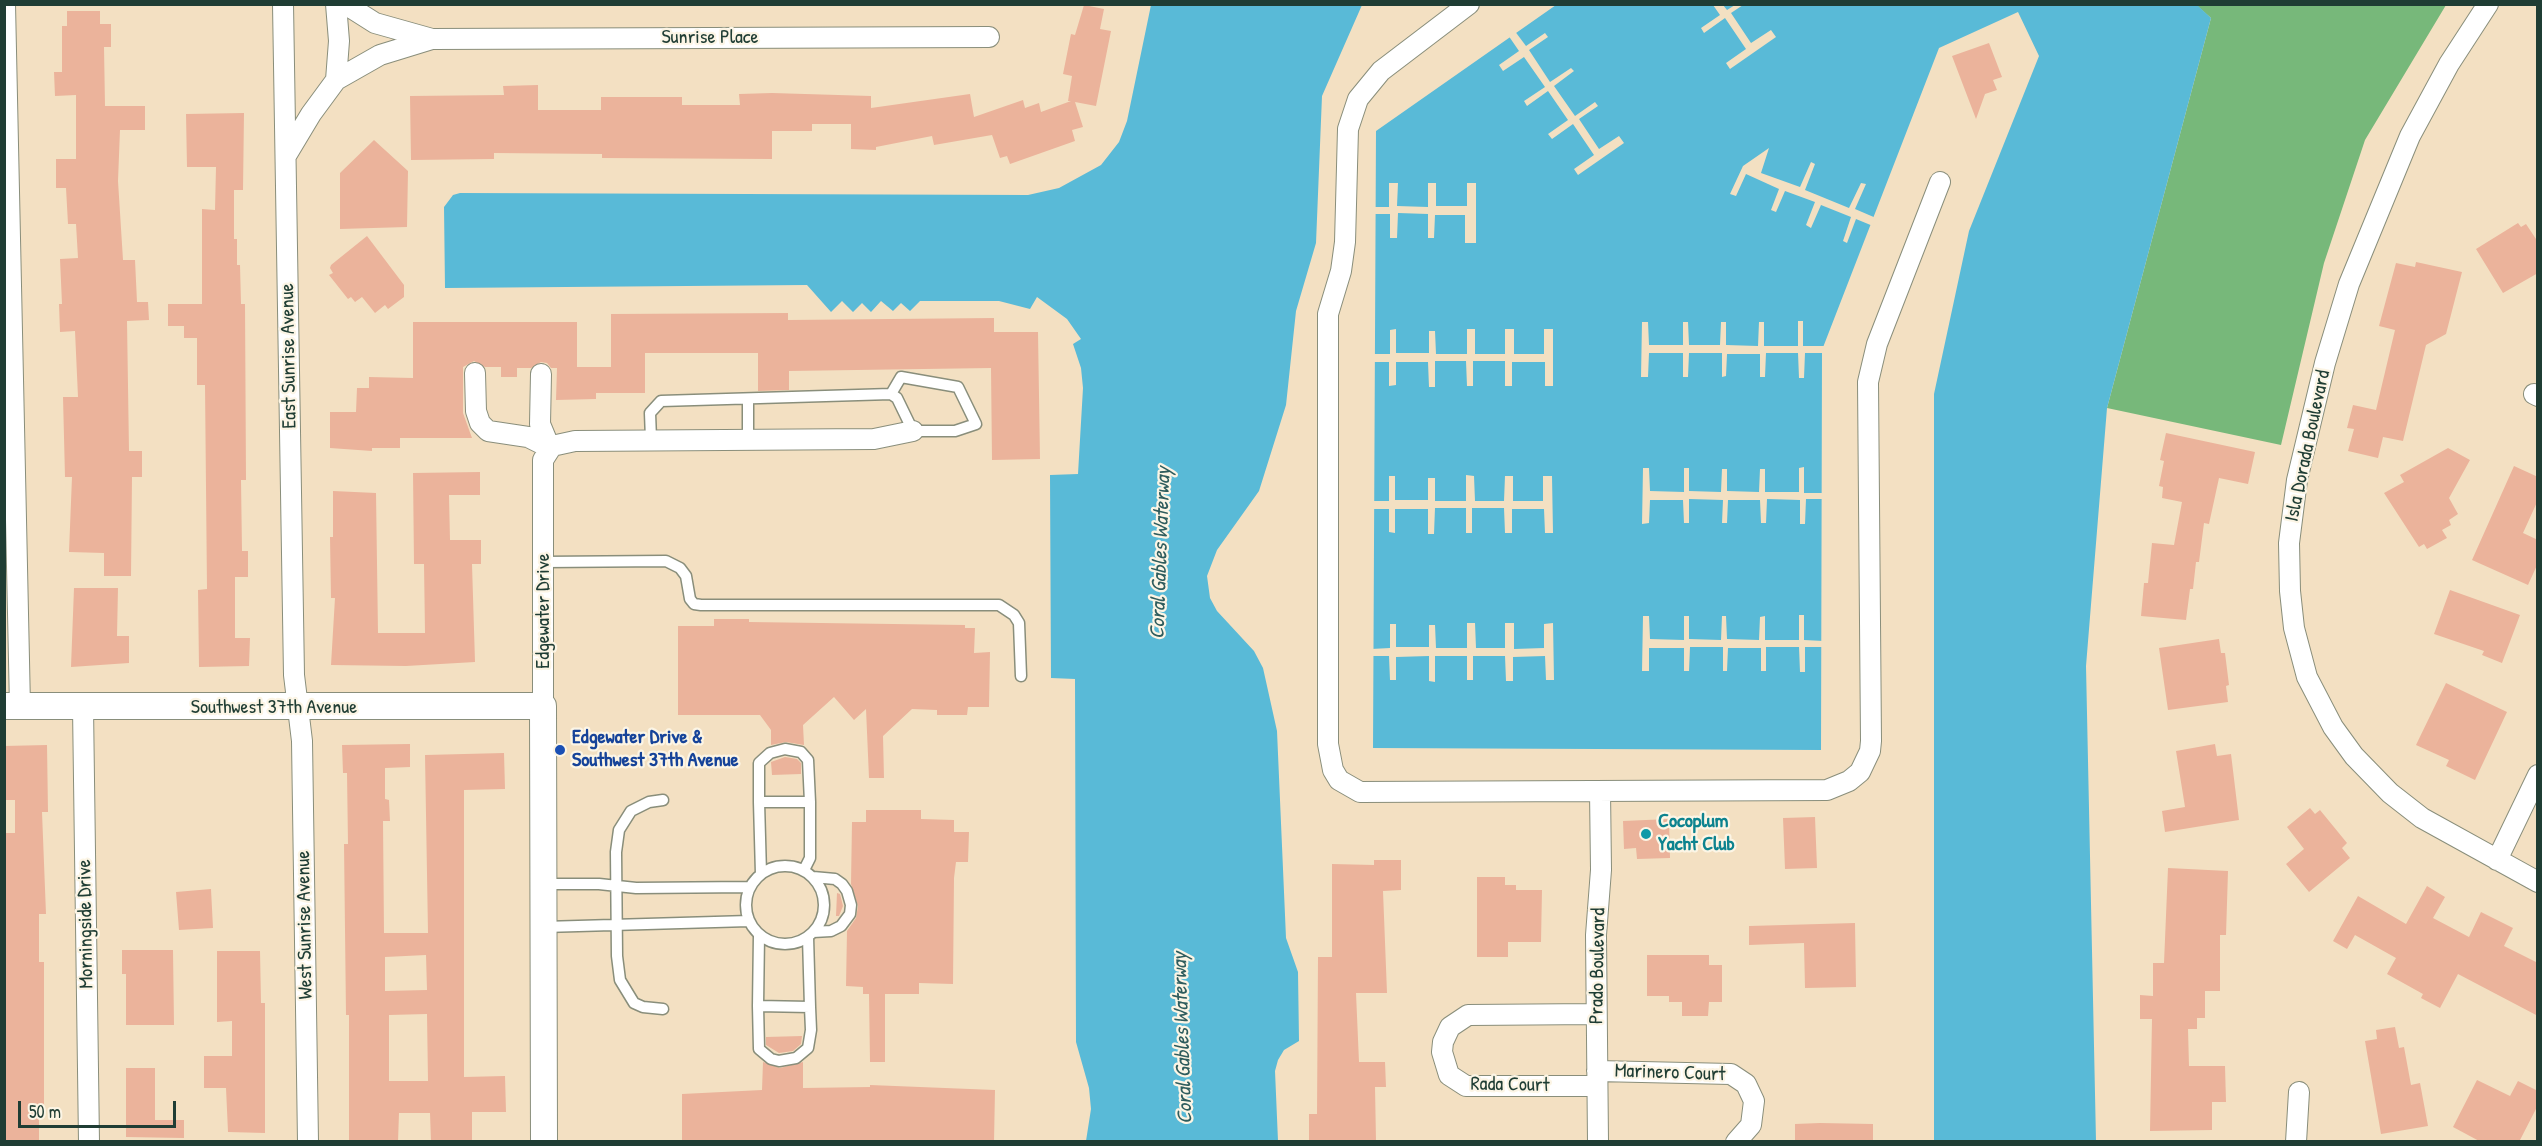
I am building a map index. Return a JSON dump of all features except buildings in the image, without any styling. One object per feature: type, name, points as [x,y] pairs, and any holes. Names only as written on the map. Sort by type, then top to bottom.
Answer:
[{"type":"street","points":[[5,4],[12,706]]},
{"type":"street","name":"East Sunrise Avenue","points":[[283,4],[294,675],[299,708]]},
{"type":"street","points":[[336,4],[339,41],[336,80]]},
{"type":"street","name":"Sunrise Place","points":[[345,4],[375,23],[432,39],[989,37]]},
{"type":"street","points":[[1469,4],[1381,71],[1358,99],[1348,129],[1346,242],[1328,324],[1329,758],[1338,780],[1360,792],[1827,790],[1850,781],[1866,761],[1871,741],[1868,382],[1877,344],[1940,182]]},
{"type":"street","name":"Isla Dorada Boulevard","points":[[2488,4],[2434,91],[2410,136],[2349,284],[2325,363],[2297,480],[2291,524],[2289,574],[2294,628],[2301,660],[2315,694],[2340,738],[2364,767],[2407,807],[2450,835],[2538,882]]},
{"type":"street","name":"Sunrise Place","points":[[285,156],[311,114],[336,80],[380,55],[432,39]]},
{"type":"street","points":[[475,373],[476,411],[480,423],[488,431],[528,437],[550,448]]},
{"type":"street","points":[[542,374],[540,424],[550,448]]},
{"type":"street","points":[[550,448],[566,441],[874,439],[913,431]]},
{"type":"street","name":"Edgewater Drive","points":[[544,1142],[543,460],[550,448]]},
{"type":"street","name":"Southwest 37th Avenue","points":[[12,706],[299,708],[543,706]]},
{"type":"street","name":"Morningside Drive","points":[[83,707],[89,1142]]},
{"type":"street","name":"West Sunrise Avenue","points":[[299,708],[302,741],[308,1142]]},
{"type":"street","points":[[2497,860],[2538,775]]},
{"type":"street","name":"Prado Boulevard","points":[[1598,1142],[1596,935],[1601,870],[1600,791]]},
{"type":"street","name":"Rada Court","points":[[1596,1014],[1468,1015],[1450,1027],[1443,1042],[1442,1052],[1449,1075],[1466,1086],[1597,1078]]},
{"type":"street","name":"Marinero Court","points":[[1597,1078],[1731,1074],[1746,1084],[1754,1101],[1751,1125],[1736,1142]]},
{"type":"street","points":[[2296,1142],[2299,1092]]},
{"type":"lane","points":[[651,439],[650,413],[661,401],[891,394],[897,398],[913,431],[955,431],[976,424],[958,387],[901,376],[891,394]]},
{"type":"lane","points":[[748,400],[748,439]]},
{"type":"lane","points":[[544,562],[666,561],[680,568],[686,576],[690,599],[694,604],[701,605],[999,605],[1014,615],[1019,623],[1021,676]]},
{"type":"lane","points":[[759,935],[759,1049],[771,1059],[779,1061],[796,1058],[808,1048],[811,1040],[811,935],[823,916],[825,906],[823,895],[808,874],[810,802],[808,760],[801,752],[785,749],[770,753],[759,763],[761,874]]},
{"type":"lane","points":[[663,800],[640,805],[631,811],[619,830],[616,886],[617,969],[624,990],[634,1003],[643,1007],[663,1009]]},
{"type":"lane","points":[[759,802],[810,802]]},
{"type":"lane","points":[[784,865],[808,874],[835,879],[847,891],[851,906],[850,914],[841,926],[831,931],[811,935],[796,943],[783,945],[770,942],[759,935],[749,921],[746,900],[750,887],[761,874],[774,867],[784,865]]},
{"type":"lane","points":[[543,884],[750,887]]},
{"type":"lane","points":[[543,927],[749,921]]},
{"type":"lane","points":[[758,1006],[810,1006]]},
{"type":"green space","points":[[2196,5],[2446,5],[2365,140],[2324,263],[2281,445],[2107,408],[2211,18]]},
{"type":"water","points":[[2196,4],[2211,18],[2107,408],[2086,666],[2096,1141],[1934,1141],[1934,394],[1969,231],[2039,56],[2018,12],[1939,48],[1822,350],[1821,750],[1373,748],[1376,131],[1556,5]]},
{"type":"water","name":"Coral Gables Waterway","points":[[1151,5],[1362,5],[1322,96],[1316,243],[1296,311],[1286,405],[1259,491],[1217,550],[1207,576],[1210,598],[1217,611],[1254,651],[1263,668],[1277,731],[1286,938],[1298,972],[1299,1041],[1284,1050],[1275,1071],[1278,1141],[1086,1141],[1091,1109],[1089,1088],[1076,1042],[1075,679],[1051,678],[1050,475],[1078,474],[1083,388],[1081,368],[1073,344],[1081,339],[1067,319],[1037,297],[1030,309],[999,301],[920,301],[910,311],[901,303],[893,311],[881,301],[871,312],[862,303],[853,312],[842,301],[831,312],[807,285],[445,288],[444,207],[453,195],[460,193],[1028,195],[1059,188],[1101,165],[1119,142],[1127,121]]},
{"type":"pier","points":[[1713,5],[1723,5],[1727,10],[1735,5],[1743,5],[1731,13],[1751,43],[1771,30],[1776,37],[1730,69],[1726,63],[1746,49],[1725,18],[1704,33],[1701,28],[1720,15]]},
{"type":"pier","points":[[1514,30],[1526,46],[1545,33],[1548,37],[1529,50],[1550,82],[1571,68],[1574,71],[1554,86],[1575,116],[1595,102],[1598,106],[1579,119],[1599,149],[1619,136],[1624,143],[1578,175],[1574,169],[1594,155],[1573,124],[1552,139],[1548,134],[1568,120],[1548,91],[1527,106],[1524,101],[1545,87],[1524,57],[1503,71],[1499,65],[1519,51],[1508,35]]},
{"type":"pier","points":[[1769,148],[1761,173],[1800,187],[1811,162],[1815,164],[1805,190],[1849,208],[1861,183],[1866,184],[1855,209],[1876,218],[1873,226],[1856,219],[1847,243],[1843,241],[1851,217],[1821,205],[1811,228],[1806,225],[1815,202],[1785,191],[1776,212],[1771,210],[1779,189],[1746,174],[1736,196],[1730,194],[1743,166]]},
{"type":"pier","points":[[1389,183],[1398,183],[1397,206],[1428,207],[1428,183],[1436,183],[1436,206],[1467,206],[1467,183],[1476,183],[1476,243],[1465,243],[1465,215],[1435,215],[1434,238],[1428,238],[1428,214],[1398,213],[1397,238],[1390,238],[1390,214],[1372,214],[1372,207],[1389,207]]},
{"type":"pier","points":[[1798,321],[1803,321],[1803,346],[1827,346],[1825,353],[1805,353],[1804,378],[1799,378],[1798,353],[1766,353],[1765,377],[1760,377],[1760,354],[1727,354],[1726,376],[1722,377],[1722,353],[1689,353],[1688,377],[1683,377],[1683,353],[1649,353],[1648,377],[1641,377],[1642,322],[1648,322],[1649,345],[1683,345],[1683,322],[1688,322],[1689,345],[1720,345],[1721,322],[1726,322],[1726,345],[1758,346],[1759,322],[1764,322],[1764,346],[1798,346]]},
{"type":"pier","points":[[1396,329],[1396,353],[1429,353],[1429,331],[1435,331],[1436,354],[1467,354],[1467,329],[1475,329],[1475,354],[1505,354],[1505,329],[1514,329],[1514,354],[1544,354],[1544,329],[1553,329],[1553,386],[1545,386],[1545,362],[1512,362],[1512,386],[1505,386],[1505,361],[1473,361],[1473,386],[1467,386],[1466,361],[1435,361],[1435,387],[1429,387],[1428,362],[1396,362],[1396,385],[1389,386],[1389,362],[1372,362],[1372,354],[1390,354],[1390,330]]},
{"type":"pier","points":[[1804,467],[1804,493],[1825,493],[1825,499],[1806,499],[1805,524],[1800,524],[1800,500],[1767,499],[1766,523],[1761,523],[1760,500],[1728,500],[1727,523],[1722,523],[1723,500],[1689,499],[1689,523],[1684,523],[1683,500],[1650,500],[1649,523],[1642,524],[1643,468],[1649,468],[1650,491],[1684,492],[1684,468],[1689,468],[1689,491],[1721,492],[1722,469],[1727,469],[1727,491],[1759,492],[1760,469],[1765,469],[1765,492],[1799,492],[1799,468]]},
{"type":"pier","points":[[1466,475],[1474,476],[1475,501],[1504,501],[1505,476],[1513,476],[1513,501],[1543,501],[1543,476],[1552,476],[1553,533],[1545,533],[1544,509],[1512,509],[1512,533],[1505,533],[1504,508],[1472,508],[1472,533],[1466,533],[1466,508],[1435,508],[1434,534],[1428,534],[1428,509],[1395,509],[1395,533],[1389,532],[1389,509],[1371,509],[1371,501],[1389,501],[1389,476],[1395,476],[1395,500],[1428,500],[1428,478],[1435,478],[1435,501],[1466,501]]},
{"type":"pier","points":[[1799,615],[1804,615],[1804,640],[1824,641],[1824,647],[1805,647],[1805,672],[1800,672],[1799,647],[1766,647],[1766,671],[1761,671],[1761,648],[1728,648],[1727,671],[1723,671],[1723,647],[1690,647],[1689,671],[1684,671],[1684,648],[1649,648],[1649,671],[1642,671],[1643,616],[1649,616],[1650,639],[1684,640],[1684,616],[1689,616],[1689,639],[1721,640],[1722,616],[1726,616],[1727,639],[1759,640],[1760,617],[1765,616],[1765,640],[1799,640]]},
{"type":"pier","points":[[1467,623],[1475,623],[1476,648],[1505,648],[1505,623],[1514,623],[1514,649],[1544,648],[1544,624],[1553,623],[1554,680],[1546,680],[1545,656],[1513,657],[1513,681],[1506,681],[1505,656],[1473,656],[1473,680],[1467,680],[1467,656],[1435,656],[1435,682],[1429,681],[1429,656],[1396,657],[1396,680],[1390,680],[1389,656],[1371,656],[1371,649],[1390,648],[1390,624],[1396,624],[1396,647],[1429,647],[1429,625],[1435,625],[1436,648],[1467,648]]},
{"type":"place","name":"Edgewater Drive & Southwest 37th Avenue","points":[[560,750]]},
{"type":"place","name":"Cocoplum Yacht Club","points":[[1646,834]]}]
